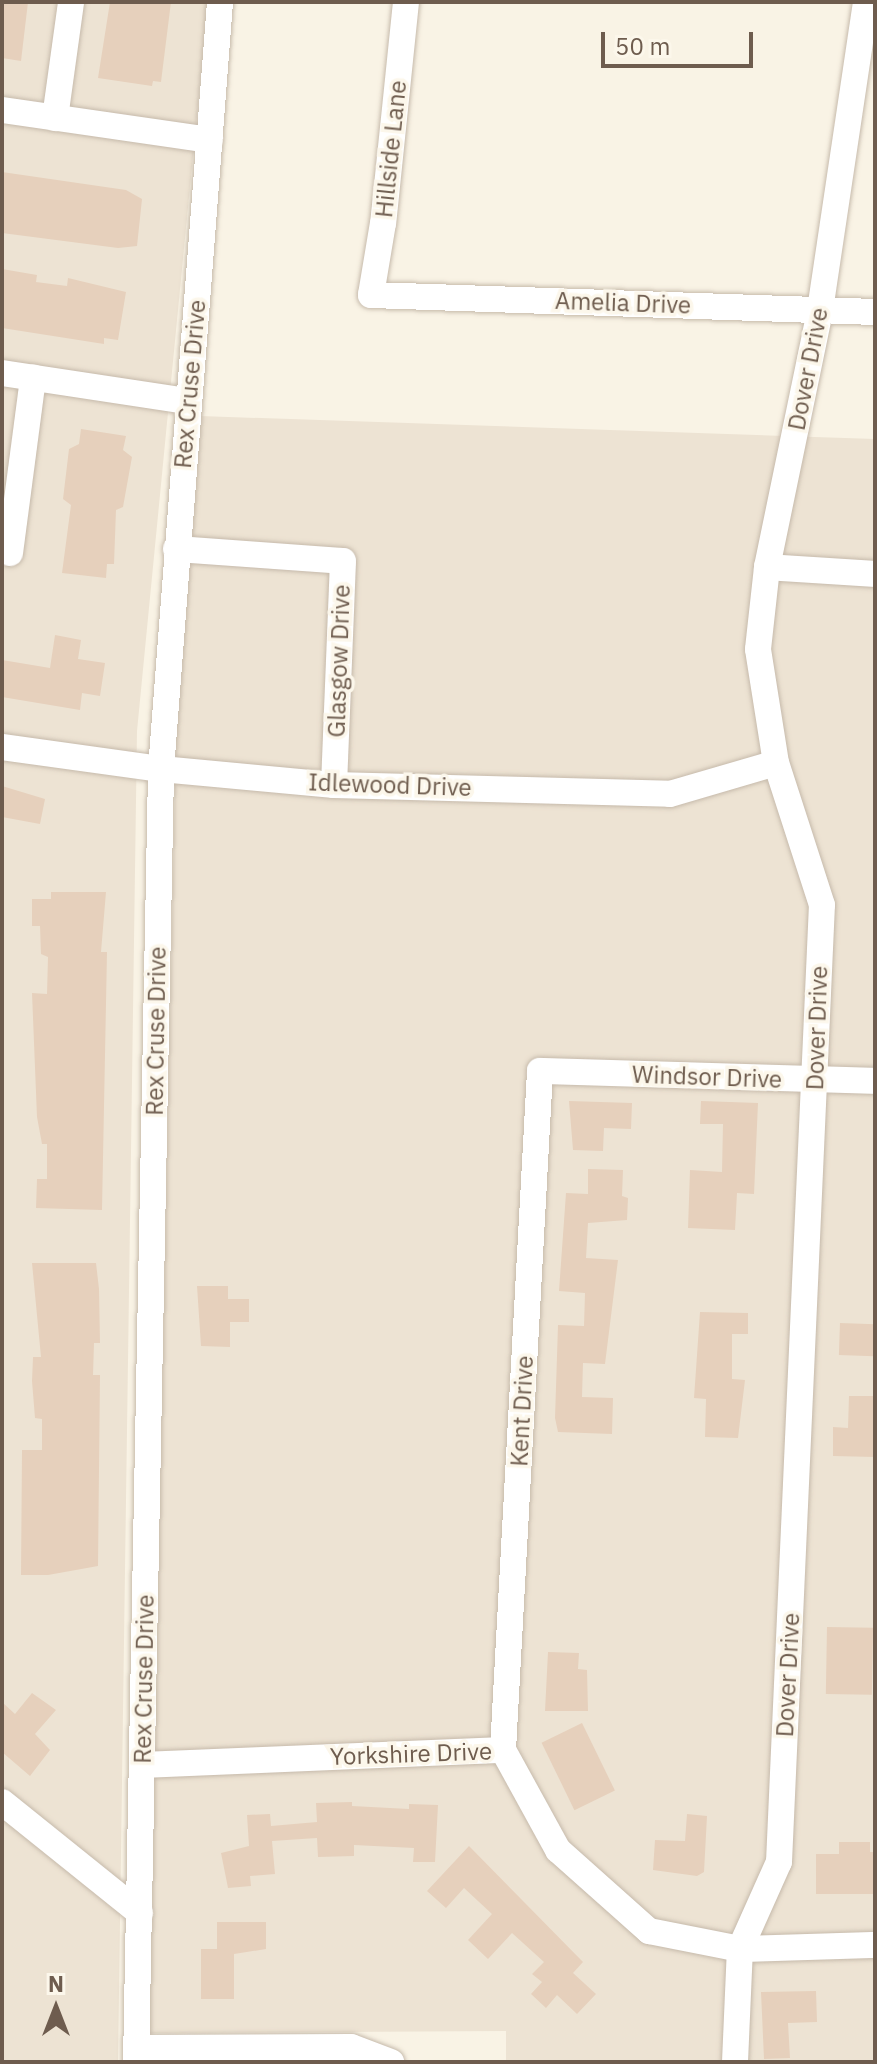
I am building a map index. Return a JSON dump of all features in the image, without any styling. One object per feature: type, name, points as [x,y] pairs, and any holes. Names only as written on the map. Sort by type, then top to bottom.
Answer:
[{"type":"street","points":[[55,118],[71,2]]},
{"type":"street","name":"Rex Cruse Drive","points":[[136,2055],[161,769],[220,2]]},
{"type":"street","name":"Hillside Lane","points":[[371,295],[383,223],[406,2]]},
{"type":"street","name":"Dover Drive","points":[[735,2062],[740,1949],[779,1862],[822,905],[776,763],[758,649],[767,567],[820,310],[866,2]]},
{"type":"street","points":[[2,110],[210,140]]},
{"type":"street","name":"Amelia Drive","points":[[371,295],[875,312]]},
{"type":"street","points":[[2,373],[188,401]]},
{"type":"street","points":[[10,553],[33,378]]},
{"type":"street","name":"Glasgow Drive","points":[[176,549],[343,561],[334,785]]},
{"type":"street","points":[[767,567],[875,574]]},
{"type":"street","name":"Idlewood Drive","points":[[2,747],[161,769],[334,785],[670,794],[776,763]]},
{"type":"street","name":"Windsor Drive","points":[[540,1071],[875,1081]]},
{"type":"street","name":"Kent Drive","points":[[503,1750],[540,1071]]},
{"type":"street","name":"Yorkshire Drive","points":[[143,1765],[503,1750],[558,1850],[649,1931],[740,1949],[875,1945]]},
{"type":"street","points":[[2,1802],[140,1913]]},
{"type":"street","points":[[136,2055],[364,2048],[391,2062]]},
{"type":"shaded area","points":[[2,2],[208,2],[137,731],[118,2062],[2,2062]]},
{"type":"shaded area","points":[[200,416],[875,439],[875,2062],[506,2062],[506,2031],[148,2033],[177,697]]},
{"type":"building","points":[[2,2],[28,2],[21,61],[2,58]]},
{"type":"building","points":[[110,2],[171,2],[161,82],[153,81],[152,86],[98,78]]},
{"type":"building","points":[[2,172],[126,190],[142,199],[137,246],[118,248],[2,233]]},
{"type":"building","points":[[2,269],[37,275],[36,282],[67,286],[68,278],[126,292],[118,340],[104,338],[104,344],[2,328]]},
{"type":"building","points":[[81,429],[126,436],[123,450],[132,457],[123,507],[116,510],[114,564],[107,564],[106,578],[62,573],[71,505],[63,499],[69,449],[79,444]]},
{"type":"building","points":[[55,635],[81,640],[78,659],[105,663],[100,696],[82,693],[80,710],[2,697],[2,660],[50,668]]},
{"type":"building","points":[[2,786],[45,799],[40,824],[2,817]]},
{"type":"building","points":[[51,892],[106,892],[101,952],[107,952],[102,1210],[36,1208],[37,1179],[47,1179],[47,1144],[42,1144],[37,1117],[32,993],[47,994],[48,957],[41,954],[40,926],[32,926],[32,899],[51,899]]},
{"type":"building","points":[[569,1101],[632,1103],[631,1129],[604,1128],[603,1151],[573,1150]]},
{"type":"building","points":[[701,1101],[758,1103],[754,1194],[737,1193],[735,1230],[688,1228],[690,1170],[722,1172],[723,1124],[700,1124]]},
{"type":"building","points":[[588,1169],[623,1170],[622,1196],[628,1198],[627,1220],[588,1223],[586,1258],[618,1260],[605,1364],[583,1363],[582,1397],[613,1398],[612,1434],[558,1432],[555,1418],[558,1325],[584,1326],[585,1293],[559,1291],[566,1193],[588,1194]]},
{"type":"building","points":[[32,1263],[96,1263],[99,1289],[100,1343],[94,1343],[93,1375],[100,1375],[98,1566],[48,1575],[21,1575],[22,1450],[42,1450],[42,1419],[35,1418],[32,1381],[33,1357],[41,1357]]},
{"type":"building","points":[[197,1286],[228,1286],[228,1299],[249,1299],[249,1322],[230,1322],[230,1347],[201,1346]]},
{"type":"building","points":[[700,1312],[748,1313],[748,1334],[732,1334],[732,1379],[745,1380],[738,1438],[705,1437],[706,1399],[694,1398]]},
{"type":"building","points":[[840,1323],[875,1324],[874,1356],[839,1355]]},
{"type":"building","points":[[849,1396],[875,1396],[875,1457],[833,1456],[833,1427],[848,1428]]},
{"type":"building","points":[[827,1627],[873,1628],[872,1695],[826,1694]]},
{"type":"building","points":[[548,1652],[579,1653],[578,1669],[587,1670],[588,1711],[545,1711]]},
{"type":"building","points":[[32,1693],[56,1710],[35,1734],[50,1750],[30,1776],[2,1752],[2,1702],[15,1714]]},
{"type":"building","points":[[582,1723],[615,1790],[574,1810],[542,1743]]},
{"type":"building","points":[[352,1802],[352,1806],[409,1809],[409,1804],[438,1805],[435,1862],[413,1862],[414,1848],[354,1845],[354,1856],[318,1857],[317,1838],[272,1841],[275,1874],[250,1876],[251,1886],[228,1888],[221,1853],[249,1846],[247,1815],[270,1814],[271,1826],[317,1822],[316,1803]]},
{"type":"building","points":[[687,1814],[707,1816],[704,1872],[697,1876],[653,1870],[655,1840],[685,1841]]},
{"type":"building","points":[[839,1842],[870,1842],[870,1852],[875,1852],[875,1894],[816,1894],[816,1854],[839,1854]]},
{"type":"building","points":[[469,1846],[583,1962],[573,1973],[596,1994],[577,2014],[557,1995],[546,2008],[531,1994],[542,1982],[532,1974],[544,1962],[512,1933],[488,1959],[468,1940],[492,1914],[464,1888],[446,1908],[427,1891]]},
{"type":"building","points":[[217,1922],[266,1922],[266,1949],[234,1954],[234,1999],[201,1999],[201,1949],[217,1949]]},
{"type":"building","points":[[816,1991],[817,2022],[788,2023],[790,2058],[764,2059],[761,1992]]}]
